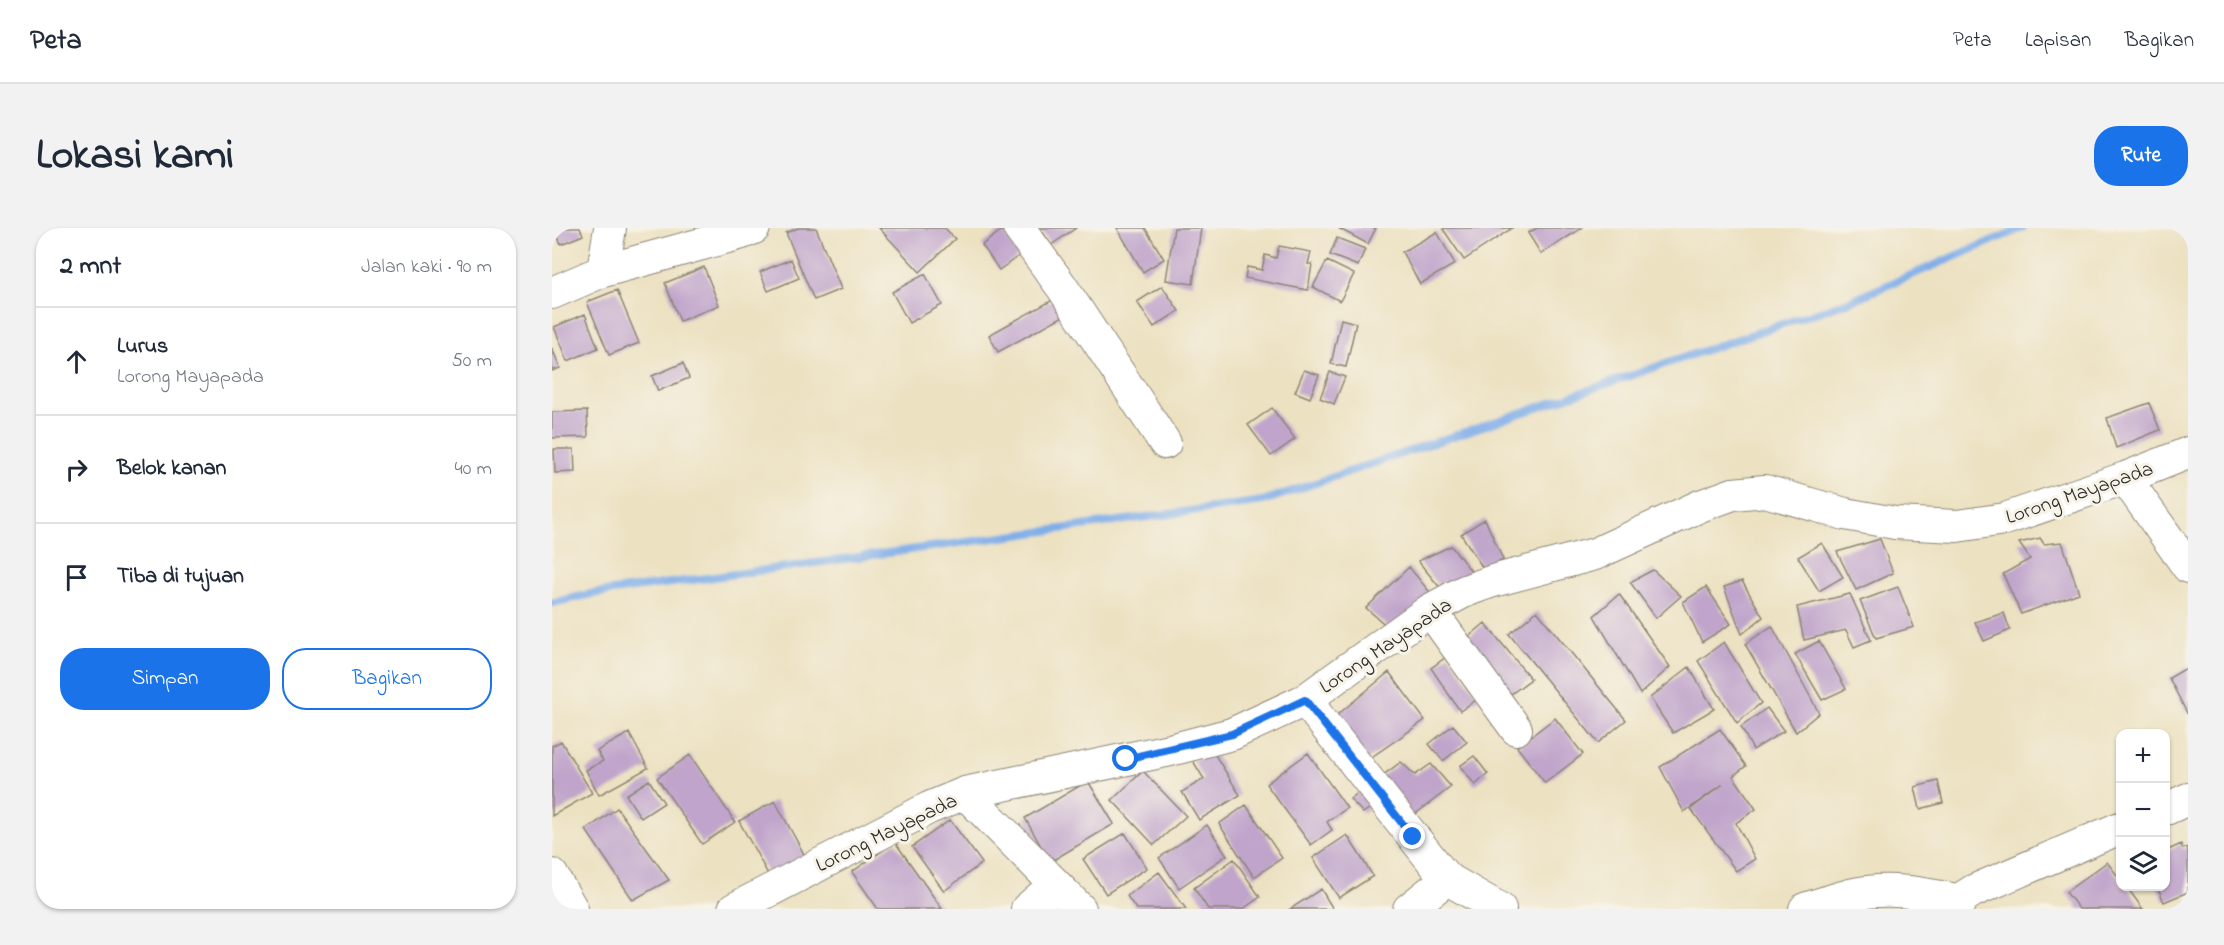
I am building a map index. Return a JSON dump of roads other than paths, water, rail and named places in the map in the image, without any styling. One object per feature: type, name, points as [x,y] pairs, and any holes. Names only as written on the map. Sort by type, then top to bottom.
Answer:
[{"type":"street","points":[[603,271],[610,228]]},
{"type":"street","points":[[552,293],[603,271],[754,228]]},
{"type":"street","points":[[1019,228],[1062,287],[1165,443]]},
{"type":"street","name":"Lorong Mayapada","points":[[734,909],[929,808],[965,793],[1170,750],[1232,734],[1305,700],[1430,610],[1465,591],[1493,581],[1595,554],[1700,506],[1733,494],[1765,491],[1845,514],[1895,524],[1957,526],[2006,519],[2125,478],[2188,453]]},
{"type":"street","points":[[2125,478],[2188,567]]},
{"type":"street","points":[[1430,610],[1516,729]]},
{"type":"street","points":[[1305,700],[1446,878],[1500,909]]},
{"type":"street","points":[[965,793],[1080,909]]},
{"type":"street","points":[[2170,807],[2188,799]]},
{"type":"street","points":[[1805,909],[1851,894],[1882,891],[1914,892],[1958,905],[1973,891],[2116,830]]},
{"type":"street","points":[[552,875],[572,909]]},
{"type":"street","points":[[1409,909],[1446,878]]},
{"type":"street","points":[[1027,909],[1054,885]]},
{"type":"waterway","points":[[552,603],[591,594],[1263,501],[1850,301],[2022,228]]}]
